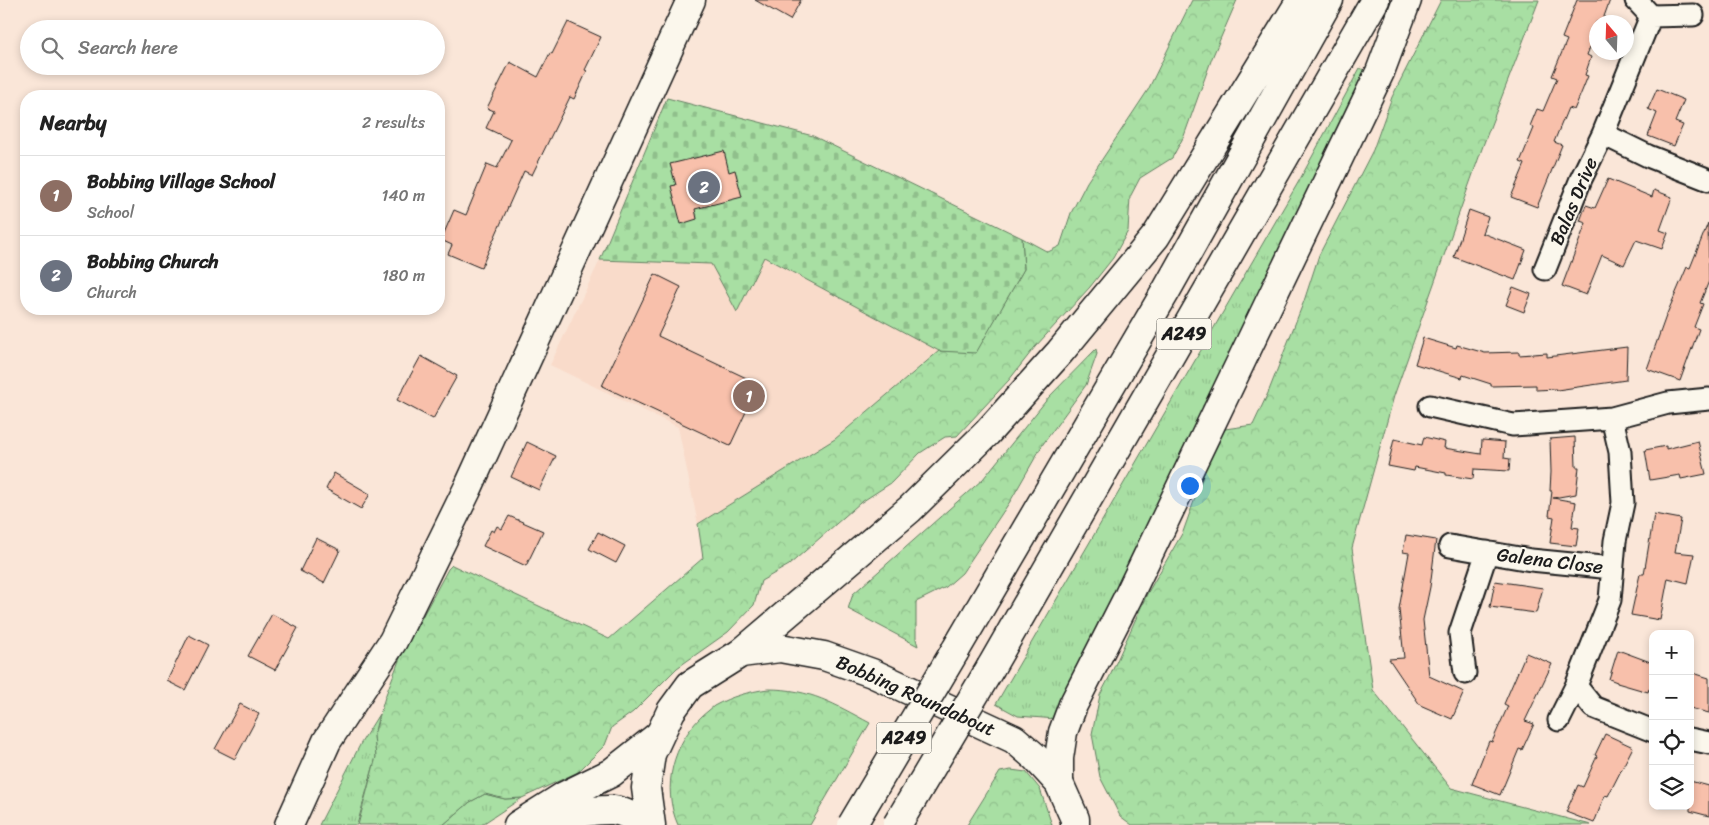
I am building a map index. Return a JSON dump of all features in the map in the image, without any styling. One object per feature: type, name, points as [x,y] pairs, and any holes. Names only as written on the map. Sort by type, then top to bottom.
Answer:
[{"type":"main road","points":[[289,825],[327,741],[393,641],[464,497],[691,0]]},
{"type":"main road","points":[[741,652],[910,509],[987,433],[1060,352],[1156,236],[1301,0]]},
{"type":"main road","name":"A249","points":[[852,825],[1166,291],[1329,0]]},
{"type":"main road","name":"A249","points":[[897,825],[991,667],[1375,0]]},
{"type":"main road","points":[[1059,783],[1059,758],[1063,732],[1073,705],[1127,599],[1380,72],[1407,0]]},
{"type":"main road","name":"Bobbing Roundabout","points":[[652,825],[646,788],[651,754],[671,711],[690,685],[741,652],[780,648],[824,656],[872,673],[1014,739],[1035,756],[1059,783],[1078,823]]},
{"type":"main road","points":[[518,825],[564,796],[611,773],[658,736]]},
{"type":"main road","points":[[530,825],[583,812],[615,810],[645,825]]},
{"type":"street","points":[[1636,0],[1651,16],[1693,15]]},
{"type":"street","name":"Balas Drive","points":[[1545,269],[1651,16]]},
{"type":"street","name":"Balas Drive","points":[[1603,134],[1648,156],[1709,180]]},
{"type":"street","points":[[1430,406],[1513,425],[1612,418],[1668,403],[1709,399]]},
{"type":"street","name":"Galena Close","points":[[1559,720],[1576,686],[1610,600],[1615,541],[1623,503],[1620,452],[1612,418]]},
{"type":"street","name":"Galena Close","points":[[1450,546],[1531,560],[1612,568]]},
{"type":"street","name":"Galena Close","points":[[1465,673],[1460,633],[1487,552]]},
{"type":"street","points":[[1576,686],[1593,707],[1649,730]]},
{"type":"street","points":[[1694,740],[1709,743]]},
{"type":"shaded area","points":[[764,257],[939,351],[835,439],[698,524],[678,427],[550,365],[600,260],[711,264]]},
{"type":"green space","points":[[1192,0],[1237,0],[1212,58],[1184,136],[1172,158],[1140,178],[1130,197],[1128,231],[1113,258],[1090,287],[1035,347],[1009,380],[957,436],[945,437],[920,453],[891,483],[860,503],[789,565],[761,581],[754,605],[728,632],[677,668],[633,712],[612,727],[605,745],[578,772],[522,798],[505,799],[485,794],[470,802],[443,825],[358,825],[376,757],[374,735],[385,697],[400,658],[448,569],[452,565],[609,639],[703,558],[698,524],[835,439],[939,351],[976,352],[1024,269],[1022,238],[1048,252],[1060,246],[1071,213],[1087,182],[1148,90]]},
{"type":"green space","points":[[1441,0],[1539,0],[1484,143],[1394,396],[1352,548],[1373,690],[1451,788],[1591,825],[1132,825],[1120,816],[1100,777],[1092,734],[1100,695],[1147,594],[1183,532],[1210,456],[1225,429],[1253,425],[1268,393],[1304,301],[1319,255],[1373,150],[1392,97]]},
{"type":"green space","points":[[1360,68],[1368,72],[1056,719],[1018,716],[996,704],[1299,181]]},
{"type":"green space","points":[[667,98],[813,136],[1022,238],[1024,269],[976,353],[939,351],[764,257],[737,312],[711,264],[600,260]]},
{"type":"green space","points":[[1096,349],[1097,354],[1086,385],[1043,444],[1011,500],[962,573],[946,587],[916,602],[916,639],[918,646],[848,609],[853,594],[983,479],[1049,397]]},
{"type":"green space","points":[[768,689],[797,692],[822,699],[870,723],[810,825],[678,825],[670,796],[670,781],[677,753],[692,727],[714,706],[740,695]]},
{"type":"green space","points":[[379,714],[374,735],[376,757],[357,825],[319,825],[361,743]]},
{"type":"green space","points":[[1011,770],[1026,772],[1040,789],[1052,825],[967,825],[1000,772]]},
{"type":"green space","points":[[485,794],[505,799],[522,798],[481,825],[443,825],[470,802]]},
{"type":"building","points":[[755,0],[801,0],[790,20]]},
{"type":"building","points":[[1577,0],[1610,0],[1605,15],[1589,15],[1589,50],[1587,55],[1590,60],[1585,75],[1588,76],[1574,110],[1568,108],[1554,142],[1562,145],[1537,207],[1511,197],[1525,164],[1520,162],[1534,128],[1530,126],[1537,109],[1543,111],[1557,78],[1552,76],[1567,40],[1562,38]]},
{"type":"building","points":[[568,22],[601,37],[574,99],[570,97],[532,175],[524,171],[481,268],[448,254],[452,245],[445,242],[445,231],[454,210],[466,215],[487,164],[497,168],[511,140],[486,128],[494,111],[487,108],[510,62],[538,77],[550,53],[552,54]]},
{"type":"building","points":[[1657,89],[1684,100],[1675,122],[1683,125],[1674,146],[1648,136],[1657,113],[1648,109]]},
{"type":"building","points":[[724,151],[729,172],[735,170],[742,197],[695,209],[697,219],[681,224],[671,186],[676,185],[670,164]]},
{"type":"building","points":[[1608,179],[1652,197],[1654,190],[1672,197],[1660,230],[1668,233],[1662,249],[1636,240],[1624,265],[1602,255],[1586,295],[1562,286],[1586,223],[1580,221],[1586,205],[1595,208]]},
{"type":"building","points":[[1469,210],[1488,217],[1482,233],[1526,250],[1515,280],[1454,257]]},
{"type":"building","points":[[1708,223],[1709,281],[1700,303],[1703,304],[1694,327],[1699,329],[1680,381],[1647,369],[1666,316],[1687,267],[1690,268]]},
{"type":"building","points":[[655,274],[681,287],[658,336],[759,384],[730,446],[602,386]]},
{"type":"building","points":[[1513,287],[1531,294],[1524,312],[1506,305]]},
{"type":"building","points":[[1423,338],[1456,348],[1457,345],[1485,353],[1519,352],[1519,355],[1547,353],[1547,357],[1627,347],[1626,380],[1557,390],[1536,390],[1536,385],[1491,386],[1491,384],[1463,375],[1462,378],[1415,364]]},
{"type":"building","points":[[421,356],[457,376],[433,419],[397,400]]},
{"type":"building","points":[[1424,437],[1445,442],[1444,448],[1481,454],[1482,440],[1505,442],[1504,458],[1510,459],[1509,471],[1474,469],[1473,479],[1446,475],[1446,473],[1415,467],[1414,471],[1388,466],[1394,439],[1422,445]]},
{"type":"building","points":[[1575,437],[1576,467],[1579,467],[1576,494],[1553,498],[1576,502],[1572,527],[1579,528],[1576,546],[1550,543],[1554,517],[1549,516],[1552,491],[1550,491],[1550,439]]},
{"type":"building","points":[[1698,441],[1706,474],[1681,479],[1680,475],[1650,480],[1645,450],[1666,446],[1666,449]]},
{"type":"building","points":[[527,442],[556,456],[539,490],[511,477]]},
{"type":"building","points":[[334,473],[370,494],[361,509],[326,489]]},
{"type":"building","points":[[1654,514],[1681,519],[1675,552],[1694,554],[1688,583],[1668,578],[1660,620],[1631,615],[1640,574],[1644,574]]},
{"type":"building","points":[[509,516],[543,531],[526,566],[483,546],[491,530],[494,532],[497,526],[502,529]]},
{"type":"building","points":[[598,532],[625,546],[616,563],[589,549]]},
{"type":"building","points":[[1406,535],[1436,540],[1430,587],[1423,620],[1429,676],[1464,692],[1452,719],[1420,705],[1389,659],[1404,658],[1399,609],[1409,553],[1403,552]]},
{"type":"building","points":[[316,538],[340,550],[324,583],[300,571]]},
{"type":"building","points":[[1495,581],[1543,588],[1536,613],[1490,607]]},
{"type":"building","points":[[272,614],[298,628],[275,670],[248,656]]},
{"type":"building","points":[[189,635],[208,645],[185,690],[167,681]]},
{"type":"building","points":[[1618,650],[1649,662],[1648,692],[1609,679]]},
{"type":"building","points":[[1526,653],[1552,664],[1525,721],[1534,724],[1522,750],[1519,749],[1500,795],[1472,784],[1489,741],[1492,742],[1508,706],[1504,704]]},
{"type":"building","points":[[1694,673],[1709,678],[1709,713],[1694,709]]},
{"type":"building","points":[[240,704],[259,714],[235,759],[215,749]]},
{"type":"building","points":[[1605,734],[1633,747],[1608,796],[1605,795],[1594,823],[1566,812],[1578,785],[1583,787]]},
{"type":"building","points":[[1694,782],[1709,786],[1709,816],[1690,811],[1694,810]]},
{"type":"place","name":"Bobbing Church","points":[[704,187]]},
{"type":"place","name":"Bobbing Village School","points":[[749,396]]}]
